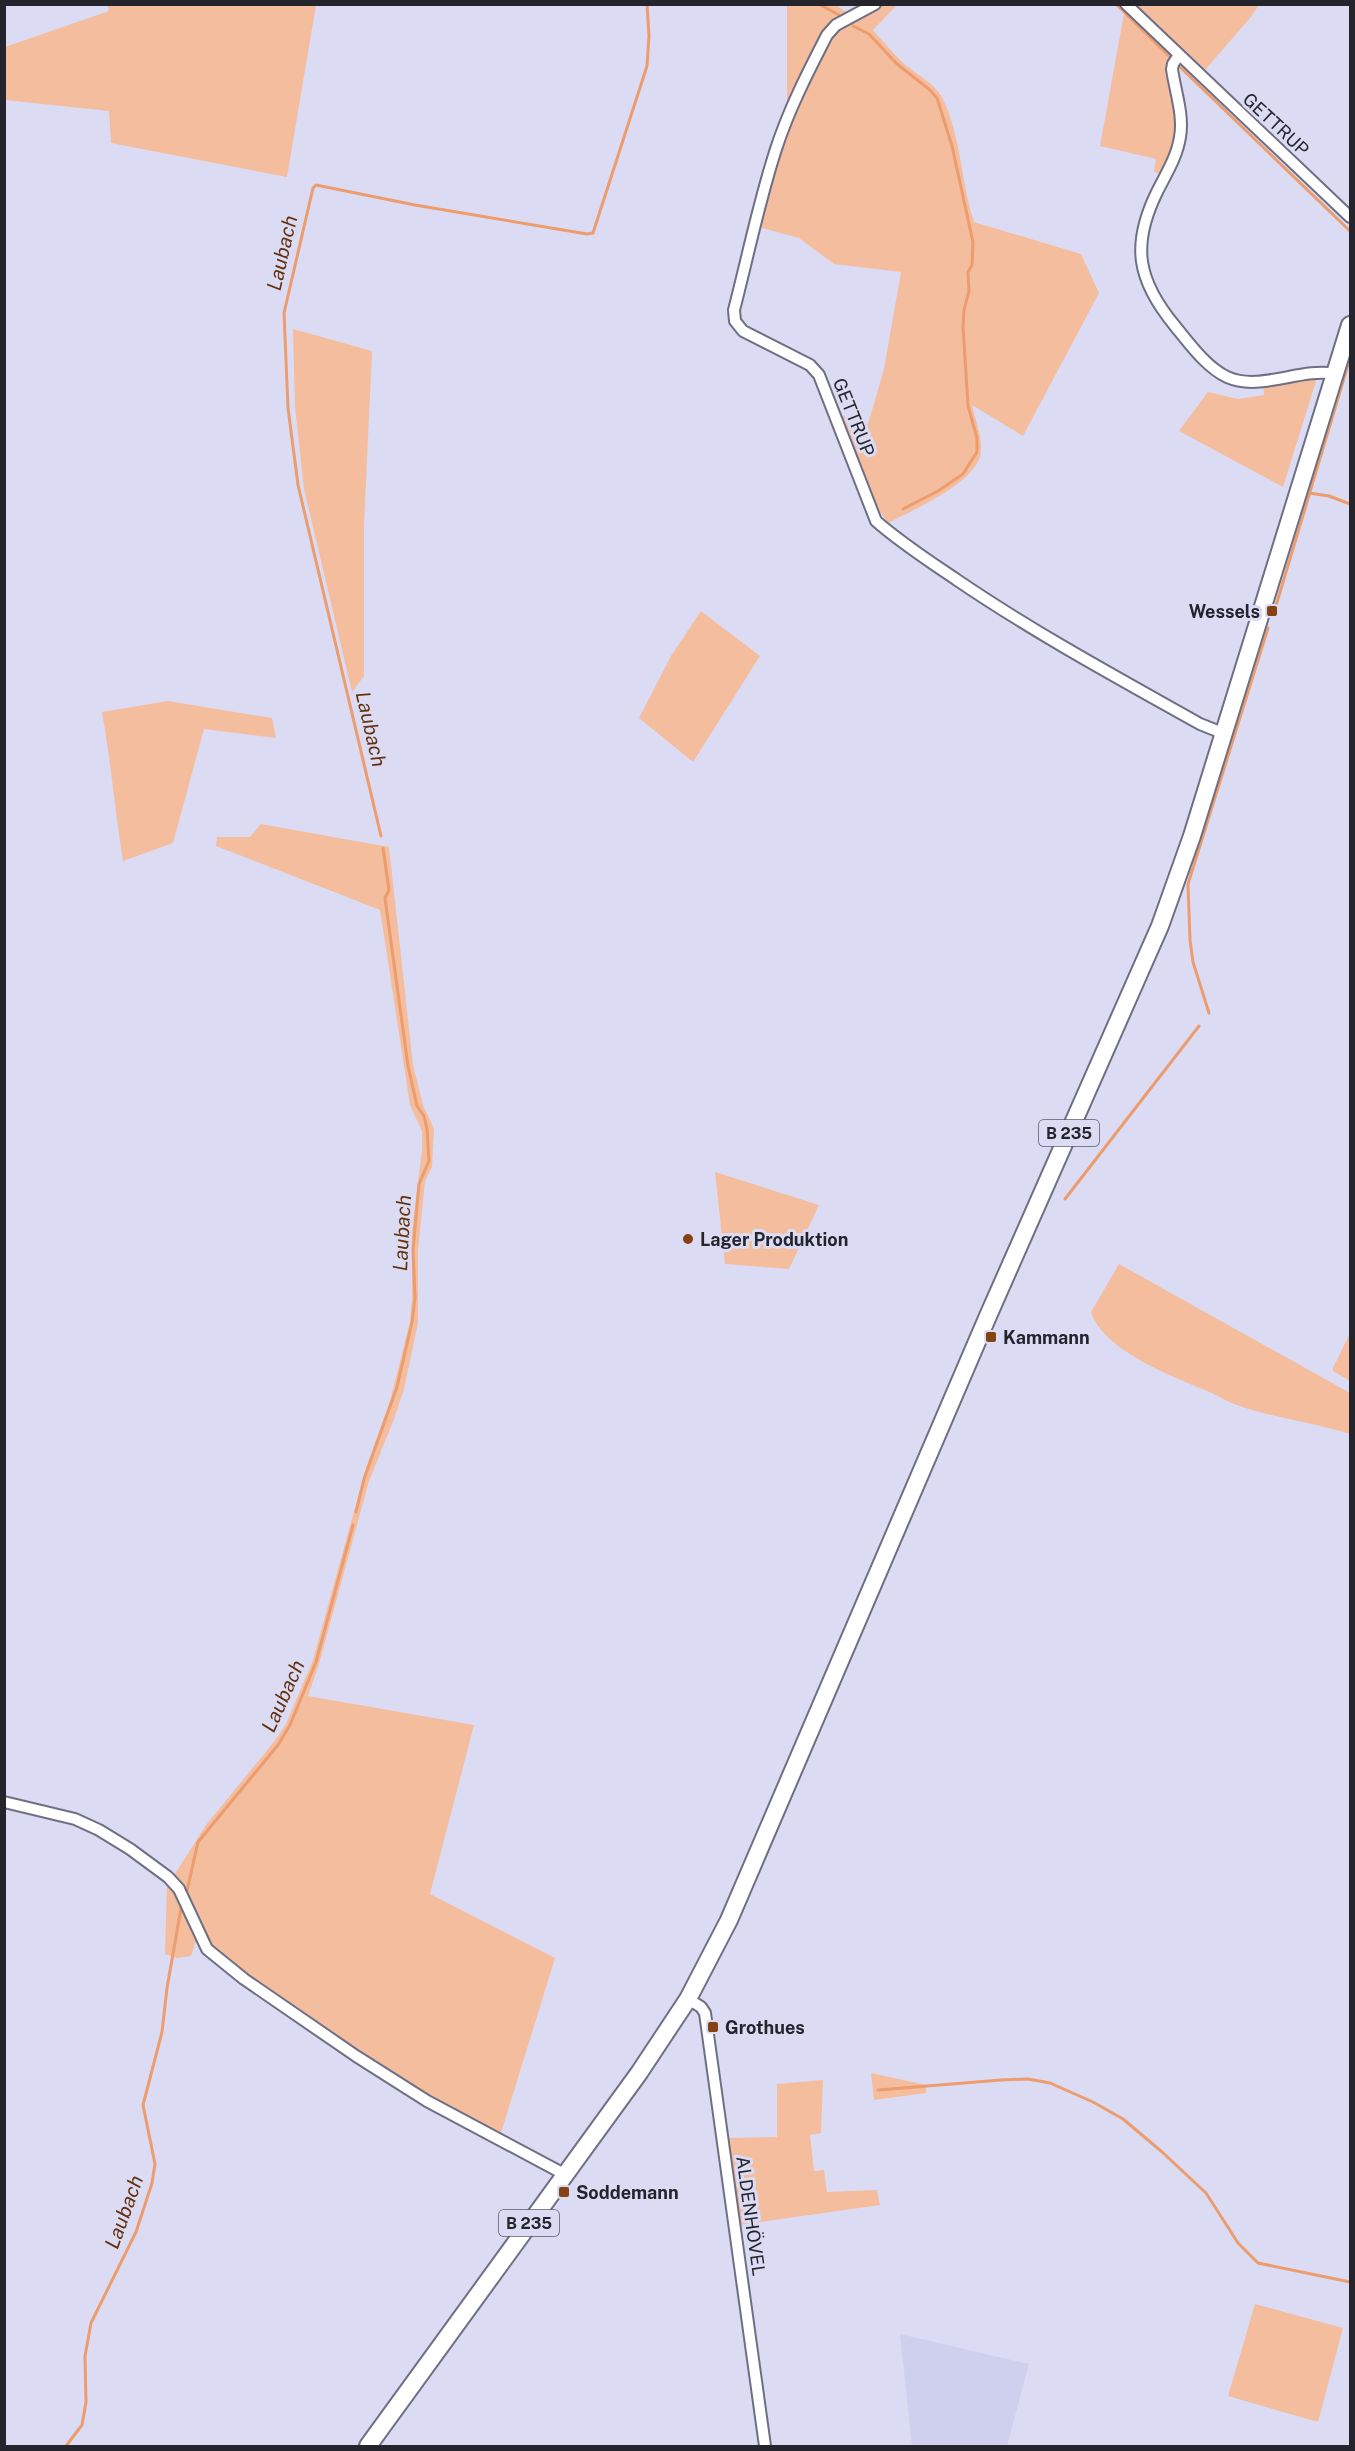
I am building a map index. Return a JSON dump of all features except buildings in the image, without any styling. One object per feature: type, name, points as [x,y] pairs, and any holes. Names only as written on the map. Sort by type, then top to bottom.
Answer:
[{"type":"main road","name":"B 235","points":[[368,2446],[639,2073],[688,1999],[729,1920],[992,1306],[1137,980],[1178,879],[1225,734],[1350,325]]},
{"type":"street","name":"GETTRUP","points":[[875,4],[836,24],[827,35],[790,111],[762,196],[734,309],[735,321],[743,331],[810,364],[819,375],[876,520],[887,530],[945,572],[1024,624],[1200,724],[1225,734]]},
{"type":"street","name":"GETTRUP","points":[[1126,4],[1350,217]]},
{"type":"street","points":[[1179,55],[1172,69],[1181,134],[1175,156],[1146,218],[1141,247],[1144,277],[1162,311],[1214,368],[1228,377],[1250,381],[1318,373],[1335,374]]},
{"type":"street","points":[[4,1802],[75,1819],[99,1830],[130,1849],[173,1883],[189,1910],[207,1949],[244,1979],[356,2056],[427,2101],[564,2174]]},
{"type":"street","name":"ALDENHÖVEL","points":[[688,1999],[701,2007],[708,2027],[765,2446]]},
{"type":"shaded area","points":[[107,5],[316,5],[287,177],[111,143],[109,111],[5,100],[5,47],[109,11]]},
{"type":"shaded area","points":[[787,5],[836,5],[849,14],[834,22],[789,109],[787,106]]},
{"type":"shaded area","points":[[881,5],[897,5],[873,30],[901,61],[928,82],[942,97],[953,127],[974,222],[1081,254],[1099,293],[1023,436],[972,405],[981,445],[978,462],[969,474],[943,494],[888,523],[877,507],[837,414],[868,424],[884,369],[901,272],[834,264],[799,238],[758,227],[793,113],[829,37],[839,27]]},
{"type":"shaded area","points":[[1137,5],[1259,5],[1205,70]]},
{"type":"shaded area","points":[[1125,8],[1173,56],[1179,127],[1164,174],[1154,172],[1156,159],[1100,146]]},
{"type":"shaded area","points":[[293,329],[372,351],[364,526],[364,676],[352,692],[304,489],[295,407]]},
{"type":"shaded area","points":[[1317,378],[1283,487],[1179,431],[1208,392],[1238,399],[1264,395],[1263,383]]},
{"type":"shaded area","points":[[701,611],[760,656],[693,762],[639,718],[671,656]]},
{"type":"shaded area","points":[[168,701],[272,718],[276,738],[204,729],[173,843],[123,861],[102,712]]},
{"type":"shaded area","points":[[261,824],[389,847],[413,1065],[423,1105],[434,1129],[432,1167],[425,1181],[418,1251],[418,1323],[404,1389],[369,1481],[319,1664],[308,1696],[474,1725],[430,1894],[555,1958],[501,2133],[428,2098],[284,2004],[210,1947],[173,1877],[206,1825],[286,1724],[313,1660],[366,1468],[390,1401],[410,1322],[412,1231],[422,1150],[422,1131],[410,1105],[380,910],[216,846],[217,837],[250,837]]},
{"type":"shaded area","points":[[715,1172],[819,1205],[789,1269],[725,1264]]},
{"type":"shaded area","points":[[1119,1264],[1350,1393],[1350,1434],[1234,1404],[1157,1369],[1123,1350],[1098,1326],[1091,1312]]},
{"type":"shaded area","points":[[1350,1333],[1350,1381],[1333,1371],[1333,1368]]},
{"type":"shaded area","points":[[167,1882],[177,1891],[197,1938],[191,1956],[177,1958],[165,1954]]},
{"type":"shaded area","points":[[871,2073],[926,2085],[926,2093],[874,2100]]},
{"type":"shaded area","points":[[823,2080],[821,2133],[810,2135],[814,2171],[824,2170],[827,2192],[877,2190],[880,2205],[739,2225],[727,2138],[777,2137],[777,2084]]},
{"type":"shaded area","points":[[1255,2304],[1343,2328],[1318,2422],[1228,2396]]},
{"type":"shaded area","points":[[900,2334],[1029,2364],[1007,2446],[912,2446]]},
{"type":"waterway","name":"Laubach","points":[[381,836],[298,485],[288,408],[284,313],[313,188],[316,185],[415,205],[587,234],[593,233],[647,66],[649,36],[647,4]]},
{"type":"waterway","points":[[819,4],[839,15]]},
{"type":"waterway","points":[[1116,4],[1169,56]]},
{"type":"waterway","points":[[853,26],[869,34],[897,64],[937,98],[952,146],[973,242],[972,265],[968,272],[969,291],[963,326],[968,406],[977,438],[977,452],[963,474],[938,491],[903,509]]},
{"type":"waterway","points":[[1178,65],[1350,231]]},
{"type":"waterway","points":[[1275,609],[1350,358]]},
{"type":"waterway","points":[[1309,493],[1329,496],[1350,504]]},
{"type":"waterway","points":[[1209,1013],[1193,962],[1188,884],[1268,628]]},
{"type":"waterway","name":"Laubach","points":[[356,1512],[364,1479],[397,1387],[412,1322],[415,1298],[413,1250],[419,1184],[429,1161],[427,1129],[424,1116],[417,1106],[408,1066],[385,898],[389,890],[383,848]]},
{"type":"waterway","points":[[1065,1199],[1199,1026]]},
{"type":"waterway","name":"Laubach","points":[[187,1891],[198,1842],[278,1745],[290,1725],[316,1662],[353,1525]]},
{"type":"waterway","name":"Laubach","points":[[66,2446],[82,2425],[86,2402],[85,2356],[91,2323],[136,2232],[152,2183],[155,2164],[143,2105],[162,2032],[181,1908]]},
{"type":"waterway","points":[[878,2090],[1001,2080],[1028,2079],[1050,2083],[1093,2102],[1123,2119],[1161,2151],[1206,2193],[1238,2243],[1258,2263],[1350,2282]]},
{"type":"place","name":"Wessels","points":[[1272,611]]},
{"type":"place","name":"Lager Produktion","points":[[688,1239]]},
{"type":"place","name":"Kammann","points":[[991,1337]]},
{"type":"place","name":"Grothues","points":[[713,2027]]},
{"type":"place","name":"Soddemann","points":[[564,2192]]}]
